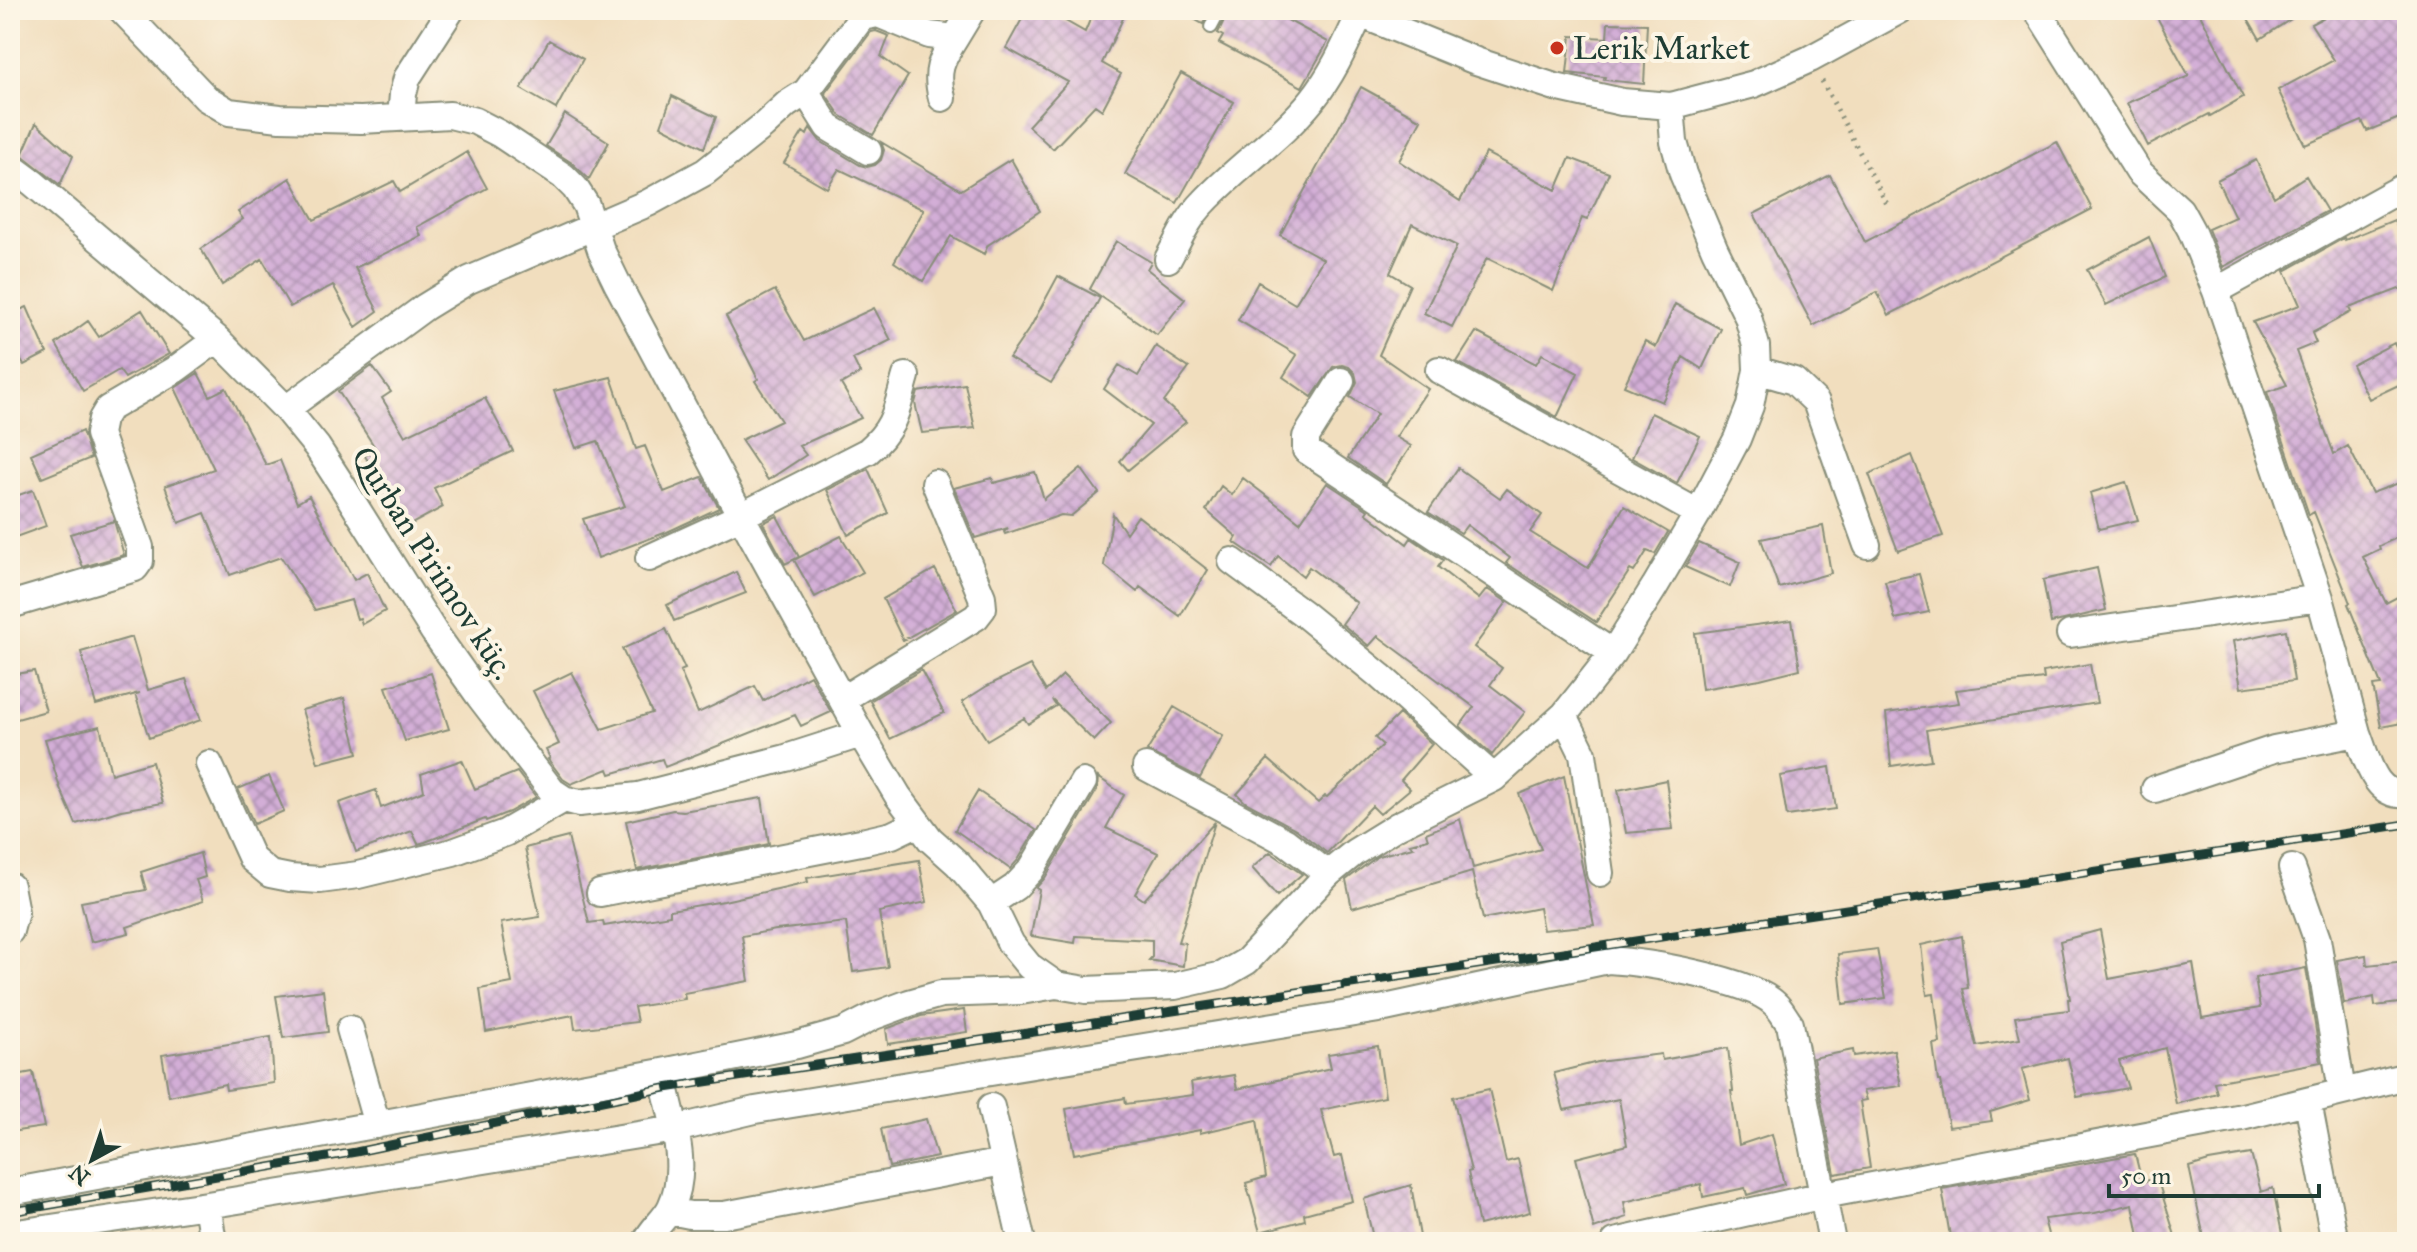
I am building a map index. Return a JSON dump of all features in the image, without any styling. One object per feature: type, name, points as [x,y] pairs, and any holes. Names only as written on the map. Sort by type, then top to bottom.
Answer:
[{"type":"street","points":[[122,10],[206,98],[229,112],[280,118],[450,115],[475,121],[500,134],[563,176],[575,188],[586,205],[618,285],[861,734],[917,823],[991,903],[1011,944],[1029,966],[1056,985]]},
{"type":"street","points":[[401,118],[407,78],[451,10]]},
{"type":"street","points":[[942,98],[937,79],[943,56],[972,10]]},
{"type":"street","points":[[1168,259],[1204,201],[1312,100],[1334,69],[1357,11],[1476,61],[1555,87],[1622,102],[1671,106],[1754,84],[1810,59],[1900,10]]},
{"type":"street","points":[[2037,10],[2139,172],[2180,210],[2216,291],[2320,598],[2357,733],[2378,784],[2390,793],[2407,794]]},
{"type":"street","points":[[286,409],[425,307],[469,280],[648,203],[705,172],[806,92],[862,17],[878,14],[929,35],[955,38]]},
{"type":"street","points":[[806,92],[828,127],[868,151]]},
{"type":"street","points":[[10,1192],[797,1045],[843,1032],[874,1016],[941,994],[1021,991],[1056,985],[1086,990],[1175,986],[1223,975],[1247,961],[1328,874],[1355,852],[1397,826],[1494,778],[1564,715],[1613,653],[1698,513],[1737,439],[1750,406],[1757,370],[1756,346],[1748,317],[1709,237],[1683,174],[1674,142],[1671,106]]},
{"type":"street","name":"Qurban Pirimov küç.","points":[[10,166],[217,339],[286,409],[335,473],[434,632],[480,697],[542,781],[564,799]]},
{"type":"street","points":[[2216,291],[2407,185]]},
{"type":"street","points":[[10,605],[135,568],[140,561],[140,547],[99,434],[102,419],[108,409],[176,369],[217,339]]},
{"type":"street","points":[[1439,370],[1698,513]]},
{"type":"street","points":[[1757,370],[1794,381],[1816,402],[1867,545]]},
{"type":"street","points":[[649,558],[741,516],[868,451],[882,440],[891,426],[906,376]]},
{"type":"street","points":[[1341,381],[1306,437],[1306,450],[1613,653]]},
{"type":"street","points":[[843,699],[976,617],[983,608],[982,597],[935,483]]},
{"type":"street","points":[[1232,561],[1380,676],[1494,778]]},
{"type":"street","points":[[2070,634],[2320,598]]},
{"type":"street","points":[[1564,715],[1583,754],[1600,873]]},
{"type":"street","points":[[2155,789],[2274,749],[2357,733]]},
{"type":"street","points":[[209,764],[252,859],[270,874],[320,880],[358,875],[453,852],[505,833],[564,799],[591,802],[679,787],[861,734]]},
{"type":"street","points":[[1146,767],[1286,842],[1328,874]]},
{"type":"street","points":[[991,903],[1015,887],[1031,870],[1083,782]]},
{"type":"street","points":[[600,893],[866,841],[892,835],[917,823]]},
{"type":"street","points":[[2292,868],[2317,939],[2342,1091]]},
{"type":"street","points":[[10,886],[15,912],[10,931]]},
{"type":"street","points":[[10,1234],[675,1129],[755,1110],[1385,1008],[1608,960],[1638,962],[1746,986],[1774,1003],[1790,1024],[1832,1242]]},
{"type":"street","points":[[350,1029],[377,1125]]},
{"type":"street","points":[[646,1242],[670,1211],[680,1185],[675,1129],[662,1072]]},
{"type":"street","points":[[1615,1242],[1824,1195],[2227,1120],[2407,1076]]},
{"type":"street","points":[[2308,1102],[2335,1242]]},
{"type":"street","points":[[991,1107],[1022,1242]]},
{"type":"street","points":[[670,1211],[690,1215],[724,1215],[1003,1162]]},
{"type":"street","points":[[207,1205],[213,1242]]},
{"type":"lane","points":[[1211,27],[1220,10]]},
{"type":"path","points":[[1810,59],[1888,206]]},
{"type":"building","points":[[1027,10],[1046,10],[1085,32],[1094,10],[1127,10],[1102,63],[1121,74],[1102,110],[1095,105],[1053,149],[1028,126],[1068,82],[1006,48]]},
{"type":"building","points":[[1178,10],[1210,10],[1203,24]]},
{"type":"building","points":[[1229,10],[1269,10],[1328,42],[1302,87],[1219,43],[1223,36],[1218,33]]},
{"type":"building","points":[[2153,10],[2198,10],[2243,97],[2148,146],[2127,103],[2189,76]]},
{"type":"building","points":[[2243,10],[2305,10],[2260,39]]},
{"type":"building","points":[[2338,10],[2407,10],[2407,115],[2367,131],[2362,121],[2305,145],[2278,90],[2334,60],[2311,24]]},
{"type":"building","points":[[1608,23],[1647,24],[1644,84],[1567,73],[1571,36],[1607,38]]},
{"type":"building","points":[[871,32],[889,36],[881,57],[908,76],[873,135],[840,115],[825,93]]},
{"type":"building","points":[[549,40],[583,59],[556,109],[521,89]]},
{"type":"building","points":[[1181,73],[1234,102],[1177,203],[1125,174]]},
{"type":"building","points":[[1361,87],[1421,120],[1399,161],[1460,201],[1486,153],[1556,190],[1570,158],[1609,173],[1587,220],[1582,218],[1553,291],[1487,258],[1452,327],[1424,313],[1457,246],[1412,224],[1390,273],[1410,285],[1379,355],[1428,389],[1396,437],[1411,446],[1386,484],[1348,458],[1377,414],[1350,397],[1357,382],[1355,373],[1342,365],[1333,367],[1312,397],[1283,377],[1297,355],[1238,320],[1258,282],[1295,304],[1323,259],[1280,235]]},
{"type":"building","points":[[672,96],[716,117],[704,148],[661,126]]},
{"type":"building","points":[[565,114],[609,142],[589,179],[546,146]]},
{"type":"building","points":[[36,123],[73,156],[60,185],[22,155]]},
{"type":"building","points":[[810,128],[820,141],[860,165],[867,167],[881,160],[884,150],[881,142],[961,190],[1011,159],[1040,211],[988,245],[984,254],[951,236],[923,281],[894,262],[924,210],[839,169],[827,188],[784,163],[803,132],[807,135]]},
{"type":"building","points":[[2057,142],[2092,209],[1889,315],[1877,292],[1813,326],[1754,214],[1830,175],[1865,242]]},
{"type":"building","points":[[467,152],[487,188],[417,227],[421,236],[355,268],[378,311],[356,327],[333,285],[290,307],[262,259],[222,285],[201,249],[243,219],[238,212],[290,178],[314,220],[394,181],[400,192]]},
{"type":"building","points":[[2256,160],[2274,197],[2306,176],[2327,211],[2223,267],[2208,229],[2235,217],[2217,180]]},
{"type":"building","points":[[2394,220],[2407,248],[2407,286],[2349,308],[2351,312],[2312,333],[2316,343],[2296,351],[2334,454],[2348,446],[2372,493],[2407,480],[2407,533],[2363,557],[2386,603],[2407,592],[2407,722],[2381,727],[2373,686],[2381,685],[2314,512],[2309,515],[2267,392],[2287,385],[2253,322],[2300,305],[2285,271],[2344,238]]},
{"type":"building","points":[[2149,237],[2165,277],[2106,305],[2087,270]]},
{"type":"building","points":[[1116,241],[1151,262],[1147,269],[1185,299],[1157,335],[1090,289]]},
{"type":"building","points":[[1058,276],[1100,298],[1051,383],[1009,358],[1031,326]]},
{"type":"building","points":[[775,290],[804,341],[874,308],[891,340],[853,359],[860,373],[841,384],[861,418],[799,446],[806,455],[768,480],[741,440],[781,421],[755,381],[758,379],[726,316]]},
{"type":"building","points":[[1675,304],[1721,329],[1702,369],[1683,357],[1662,402],[1624,386],[1645,341],[1656,347]]},
{"type":"building","points":[[27,307],[47,353],[24,365],[17,355],[10,358],[10,314]]},
{"type":"building","points":[[142,310],[169,354],[125,378],[119,370],[83,391],[56,344],[88,321],[99,337]]},
{"type":"building","points":[[1476,332],[1536,364],[1542,354],[1578,373],[1557,417],[1457,362]]},
{"type":"building","points":[[2394,343],[2407,371],[2407,381],[2369,399],[2352,365]]},
{"type":"building","points":[[1156,346],[1189,368],[1164,402],[1186,422],[1128,470],[1120,461],[1151,425],[1104,389],[1119,365],[1138,376]]},
{"type":"building","points":[[372,366],[391,392],[382,398],[405,436],[485,398],[513,451],[434,488],[443,507],[408,526],[365,456],[376,449],[338,391]]},
{"type":"building","points":[[198,373],[210,396],[226,388],[266,465],[280,460],[297,503],[309,496],[354,580],[367,573],[385,611],[362,624],[360,618],[357,619],[351,600],[315,610],[281,557],[230,575],[205,513],[179,523],[165,486],[214,469],[175,388]]},
{"type":"building","points":[[611,377],[636,449],[645,446],[664,492],[702,477],[719,508],[598,558],[583,519],[625,506],[598,441],[576,448],[554,391]]},
{"type":"building","points":[[965,384],[975,428],[922,433],[915,403],[918,392]]},
{"type":"building","points":[[1651,413],[1700,436],[1677,483],[1632,458]]},
{"type":"building","points":[[82,431],[91,458],[42,478],[31,454]]},
{"type":"building","points":[[1912,455],[1943,536],[1898,551],[1869,474]]},
{"type":"building","points":[[1081,468],[1099,493],[1071,516],[1061,515],[1005,534],[1008,528],[975,538],[954,488],[992,478],[994,483],[1035,472],[1044,499]]},
{"type":"building","points":[[1458,468],[1500,498],[1507,489],[1542,515],[1530,532],[1588,568],[1624,506],[1668,532],[1655,554],[1647,551],[1634,572],[1630,570],[1596,622],[1506,563],[1510,558],[1467,525],[1461,533],[1428,512]]},
{"type":"building","points":[[868,469],[888,513],[848,535],[827,490]]},
{"type":"building","points":[[1243,478],[1300,522],[1327,483],[1368,510],[1366,513],[1407,544],[1411,538],[1443,560],[1438,567],[1479,599],[1487,589],[1507,602],[1474,647],[1502,668],[1490,685],[1525,712],[1492,755],[1460,726],[1474,707],[1378,636],[1369,646],[1342,624],[1357,603],[1309,567],[1303,576],[1278,556],[1271,567],[1234,542],[1237,537],[1206,510],[1221,486],[1232,495]]},
{"type":"building","points":[[2126,482],[2138,520],[2099,529],[2090,493]]},
{"type":"building","points":[[33,490],[46,526],[10,539],[10,498]]},
{"type":"building","points":[[1113,514],[1126,533],[1138,516],[1208,570],[1180,616],[1140,587],[1137,592],[1104,565]]},
{"type":"building","points":[[777,516],[799,557],[785,564],[763,523]]},
{"type":"building","points":[[114,521],[124,555],[83,567],[70,534]]},
{"type":"building","points":[[1823,526],[1831,573],[1779,588],[1761,539]]},
{"type":"building","points":[[841,536],[863,572],[815,597],[794,560]]},
{"type":"building","points":[[1699,543],[1740,562],[1730,587],[1685,567]]},
{"type":"building","points":[[2097,568],[2106,610],[2051,623],[2043,580]]},
{"type":"building","points":[[935,569],[957,610],[903,640],[883,599]]},
{"type":"building","points":[[736,572],[746,593],[674,621],[667,605]]},
{"type":"building","points":[[1919,574],[1929,612],[1895,619],[1885,581]]},
{"type":"building","points":[[1792,620],[1800,669],[1702,689],[1695,633]]},
{"type":"building","points":[[666,629],[685,669],[680,671],[698,713],[755,686],[763,701],[810,675],[831,712],[801,726],[795,715],[665,767],[662,759],[610,774],[608,769],[571,784],[563,779],[548,759],[546,750],[559,744],[533,691],[572,672],[602,729],[652,713],[622,649]]},
{"type":"building","points":[[2286,630],[2294,681],[2241,688],[2233,641]]},
{"type":"building","points":[[132,637],[148,690],[186,679],[201,720],[149,738],[135,694],[96,705],[81,652]]},
{"type":"building","points":[[2090,664],[2097,703],[1926,730],[1931,760],[1891,766],[1886,713],[1959,703],[1956,690],[2044,679],[2043,672]]},
{"type":"building","points":[[1030,665],[1046,691],[1063,675],[1111,723],[1094,741],[1052,700],[1056,706],[1028,724],[1024,718],[987,740],[962,702]]},
{"type":"building","points":[[921,670],[944,713],[890,739],[870,701]]},
{"type":"building","points":[[34,671],[46,711],[10,721],[10,675]]},
{"type":"building","points":[[431,673],[449,729],[405,741],[386,687]]},
{"type":"building","points":[[344,698],[358,753],[318,763],[302,710]]},
{"type":"building","points":[[1174,707],[1223,736],[1200,778],[1147,751]]},
{"type":"building","points":[[1399,714],[1432,744],[1401,780],[1410,789],[1380,814],[1372,806],[1327,853],[1296,829],[1245,802],[1237,794],[1268,759],[1318,803],[1383,745],[1375,738]]},
{"type":"building","points":[[100,726],[111,774],[152,762],[163,803],[121,810],[76,824],[60,788],[45,739]]},
{"type":"building","points":[[462,760],[475,789],[517,772],[536,797],[509,812],[425,842],[418,844],[412,831],[356,852],[339,803],[376,790],[381,808],[424,791],[421,774]]},
{"type":"building","points":[[1830,767],[1836,809],[1787,816],[1780,776]]},
{"type":"building","points":[[269,776],[284,811],[254,824],[238,789]]},
{"type":"building","points":[[1564,776],[1594,925],[1543,930],[1539,908],[1483,919],[1472,872],[1352,908],[1346,880],[1378,856],[1413,847],[1410,844],[1428,839],[1426,833],[1460,819],[1473,868],[1541,849],[1519,794]]},
{"type":"building","points":[[1098,777],[1124,795],[1106,828],[1158,853],[1135,894],[1144,900],[1215,822],[1178,942],[1185,943],[1183,966],[1149,960],[1152,957],[1152,940],[1076,936],[1075,943],[1031,936],[1039,890],[1036,888],[1097,790]]},
{"type":"building","points":[[1666,780],[1673,829],[1626,833],[1618,790]]},
{"type":"building","points":[[978,791],[1036,830],[1010,869],[955,830]]},
{"type":"building","points":[[762,798],[769,844],[637,870],[626,821],[673,810]]},
{"type":"building","points":[[568,837],[589,923],[603,921],[604,926],[670,915],[670,910],[808,882],[807,878],[919,860],[927,902],[879,912],[888,967],[853,972],[846,922],[776,930],[742,936],[749,981],[684,993],[685,999],[634,1007],[637,1022],[575,1029],[573,1015],[486,1032],[480,989],[512,983],[501,923],[540,917],[525,848]]},
{"type":"building","points":[[1270,852],[1302,874],[1277,896],[1252,868]]},
{"type":"building","points":[[200,853],[205,877],[196,880],[203,901],[127,927],[129,933],[91,942],[81,902],[146,890],[141,872]]},
{"type":"building","points":[[2100,930],[2109,979],[2193,963],[2202,1018],[2260,1008],[2255,978],[2306,968],[2321,1062],[2214,1082],[2217,1093],[2176,1104],[2165,1048],[2119,1061],[2128,1088],[2077,1097],[2068,1058],[2022,1069],[2030,1100],[1990,1112],[1992,1121],[1949,1127],[1933,1044],[1940,1043],[1934,994],[1927,995],[1921,945],[1962,936],[1968,988],[1963,989],[1977,1046],[2020,1039],[2015,1017],[2069,1010],[2070,999],[2060,941]]},
{"type":"building","points":[[1877,949],[1886,998],[1843,1004],[1838,954]]},
{"type":"building","points":[[2366,955],[2367,965],[2407,961],[2407,1002],[2375,1006],[2374,997],[2344,1004],[2337,960]]},
{"type":"building","points":[[323,990],[328,1032],[283,1038],[276,996]]},
{"type":"building","points":[[964,1010],[967,1032],[888,1044],[886,1029],[921,1016]]},
{"type":"building","points":[[271,1037],[274,1083],[226,1090],[225,1084],[169,1096],[162,1055]]},
{"type":"building","points":[[1378,1046],[1385,1097],[1321,1110],[1334,1157],[1342,1155],[1352,1201],[1304,1214],[1305,1220],[1260,1232],[1246,1183],[1266,1177],[1257,1120],[1074,1154],[1066,1109],[1125,1098],[1126,1104],[1193,1095],[1191,1082],[1234,1075],[1237,1089],[1331,1068],[1328,1054]]},
{"type":"building","points":[[1728,1048],[1739,1145],[1772,1134],[1784,1184],[1747,1195],[1745,1188],[1703,1197],[1701,1184],[1624,1202],[1627,1217],[1594,1229],[1576,1158],[1627,1145],[1619,1099],[1564,1110],[1554,1073],[1598,1062],[1661,1054],[1662,1060]]},
{"type":"building","points":[[1853,1050],[1854,1056],[1894,1050],[1901,1086],[1863,1091],[1866,1100],[1860,1101],[1870,1168],[1835,1174],[1813,1058]]},
{"type":"building","points":[[33,1072],[44,1127],[10,1132],[10,1076]]},
{"type":"building","points":[[1489,1089],[1506,1162],[1518,1159],[1530,1212],[1479,1225],[1468,1172],[1471,1171],[1453,1097]]},
{"type":"building","points":[[926,1119],[937,1157],[889,1167],[881,1129]]},
{"type":"building","points":[[2135,1154],[2142,1182],[2157,1178],[2177,1242],[2140,1242],[2133,1204],[2095,1213],[2044,1219],[2050,1242],[1951,1242],[1942,1189]]},
{"type":"building","points":[[2251,1154],[2261,1192],[2273,1188],[2283,1239],[2272,1242],[2205,1242],[2189,1167]]},
{"type":"building","points":[[1411,1185],[1421,1242],[1374,1242],[1364,1199]]},
{"type":"railway","points":[[10,1212],[356,1152],[665,1088],[2407,824]]},
{"type":"place","name":"Lerik Market","points":[[1557,48]]}]
